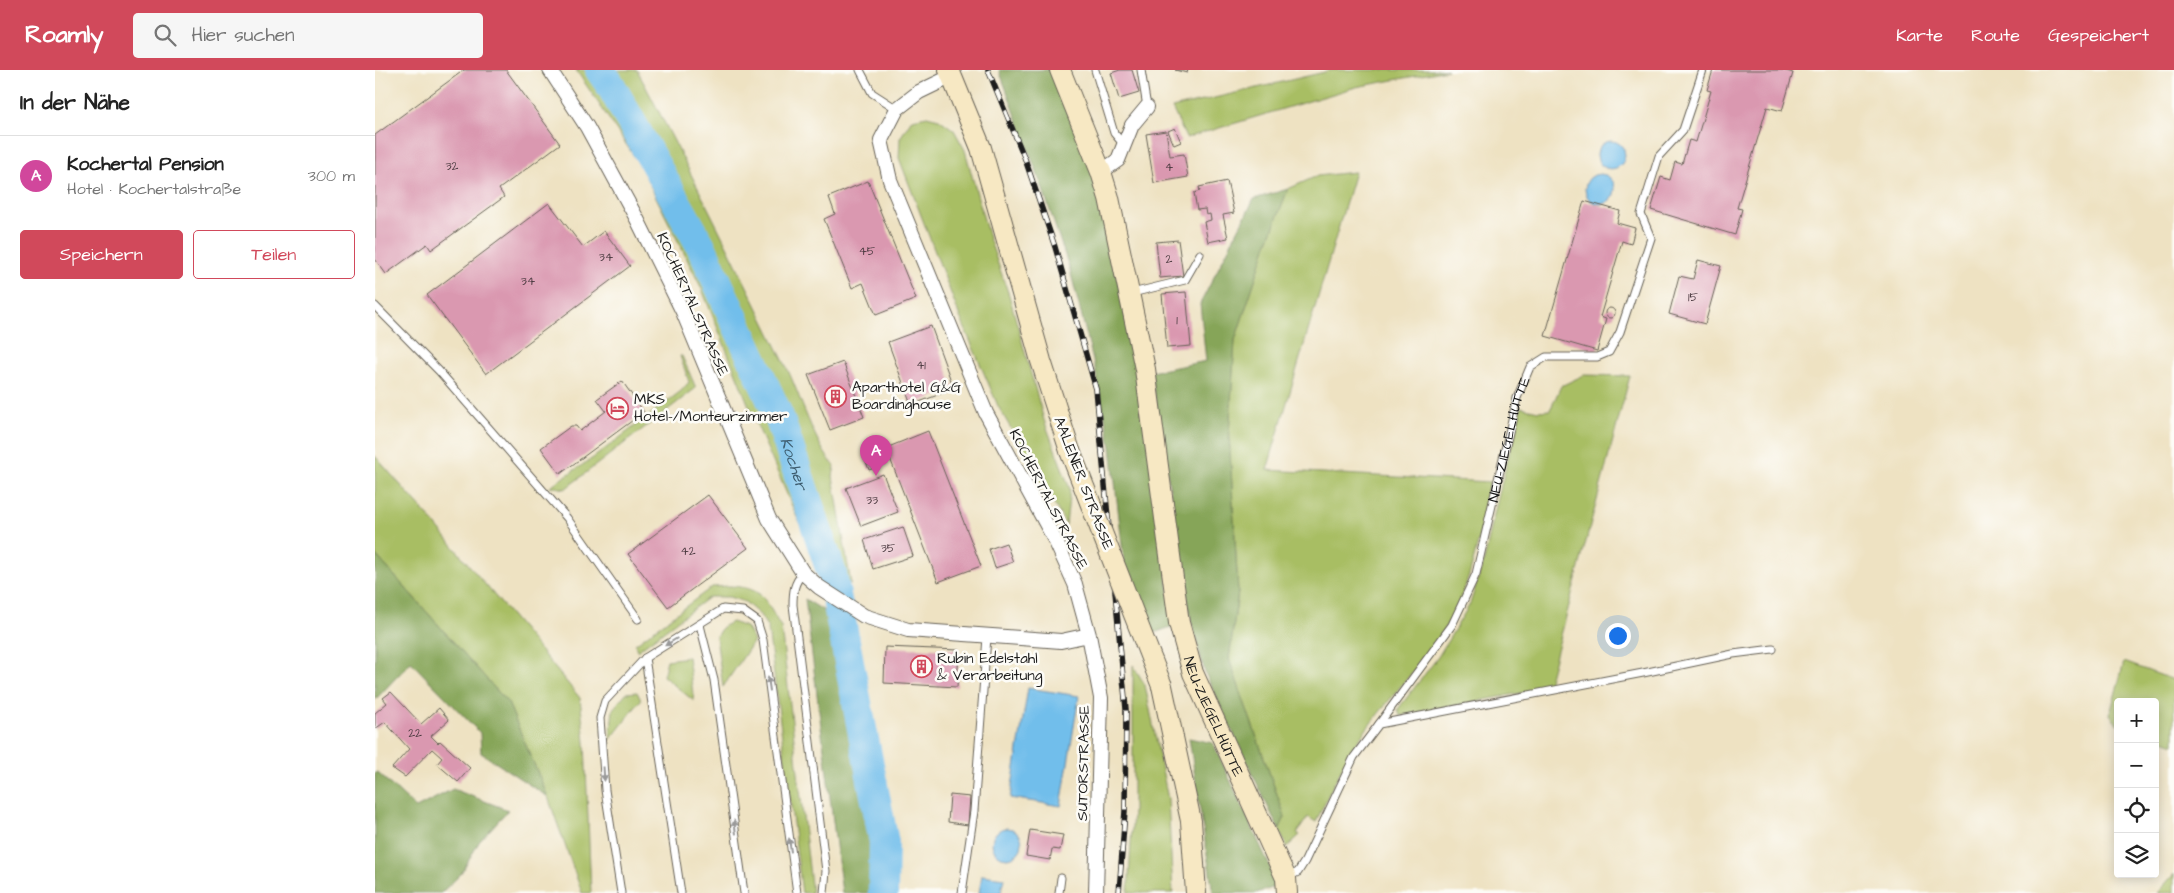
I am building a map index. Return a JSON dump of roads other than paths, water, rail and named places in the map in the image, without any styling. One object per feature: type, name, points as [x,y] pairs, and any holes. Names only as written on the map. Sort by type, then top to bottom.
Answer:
[{"type":"street","name":"KOCHERTALSTRASSE","points":[[550,70],[587,127],[637,219],[683,312],[769,519],[803,573],[819,587],[864,616],[908,630],[987,638],[1061,641],[1089,635],[1075,584],[1056,542],[986,413],[890,180],[881,140],[897,109],[919,92],[951,73]]},
{"type":"street","name":"NEU-ZIEGELHÜTTE","points":[[1060,70],[1101,172],[1129,294],[1145,369],[1179,623],[1193,673],[1286,885]]},
{"type":"street","name":"AALENER STRASSE","points":[[951,73],[981,148],[1041,361],[1070,451],[1162,686],[1191,821],[1196,893]]},
{"type":"street","points":[[1101,172],[1118,160],[1132,125],[1147,107]]},
{"type":"street","name":"SUTORSTRASSE","points":[[1089,635],[1101,698],[1096,893]]},
{"type":"lane","points":[[860,70],[872,93],[897,109]]},
{"type":"lane","points":[[1095,70],[1114,133],[1124,145]]},
{"type":"lane","points":[[1141,70],[1147,107]]},
{"type":"lane","name":"NEU-ZIEGELHÜTTE","points":[[1286,885],[1305,861],[1354,757],[1452,625],[1465,599],[1475,574],[1517,398],[1529,367],[1546,357],[1597,357],[1609,352],[1620,332],[1651,238],[1641,214],[1659,156],[1683,130],[1703,70]]},
{"type":"lane","points":[[1129,294],[1185,280],[1199,254]]},
{"type":"lane","points":[[375,306],[439,371],[567,518],[638,619]]},
{"type":"lane","points":[[803,573],[797,580],[793,590],[793,605],[826,871],[824,893]]},
{"type":"lane","points":[[621,893],[605,790],[600,718],[605,701],[645,658],[723,609],[743,612],[757,621],[763,640],[797,893]]},
{"type":"lane","points":[[699,625],[714,680],[744,893]]},
{"type":"lane","points":[[962,893],[974,811],[987,638]]},
{"type":"lane","points":[[1379,724],[1733,654],[1773,649]]},
{"type":"lane","points":[[645,658],[681,893]]},
{"type":"lane","points":[[1059,893],[1061,878]]},
{"type":"water","points":[[1611,141],[1621,145],[1625,155],[1621,165],[1611,169],[1601,165],[1597,155],[1601,145]]},
{"type":"water","points":[[1600,174],[1611,178],[1615,189],[1611,200],[1600,204],[1589,200],[1585,189],[1589,178]]},
{"type":"water","points":[[1028,688],[1079,696],[1061,806],[1010,798]]},
{"type":"water","points":[[1007,828],[1013,829],[1021,837],[1021,849],[1013,857],[1007,858],[1001,857],[993,849],[992,843],[993,837],[1001,829]]},
{"type":"water","points":[[982,875],[1004,878],[1001,893],[979,893]]},
{"type":"waterway","name":"Kocher","points":[[600,70],[611,86],[700,244],[779,417],[832,574],[884,842],[883,893]]},
{"type":"railway","points":[[988,70],[1025,159],[1055,247],[1096,389],[1126,709],[1125,811],[1119,893]]},
{"type":"place","name":"Aparthotel G&G Boardinghouse","points":[[836,396]]},
{"type":"place","name":"MKS Hotel-/Monteurzimmer","points":[[618,408]]},
{"type":"place","name":"Kochertal Pension","points":[[876,476]]},
{"type":"place","name":"Rubin Edelstahl & Verarbeitung","points":[[921,667]]}]
